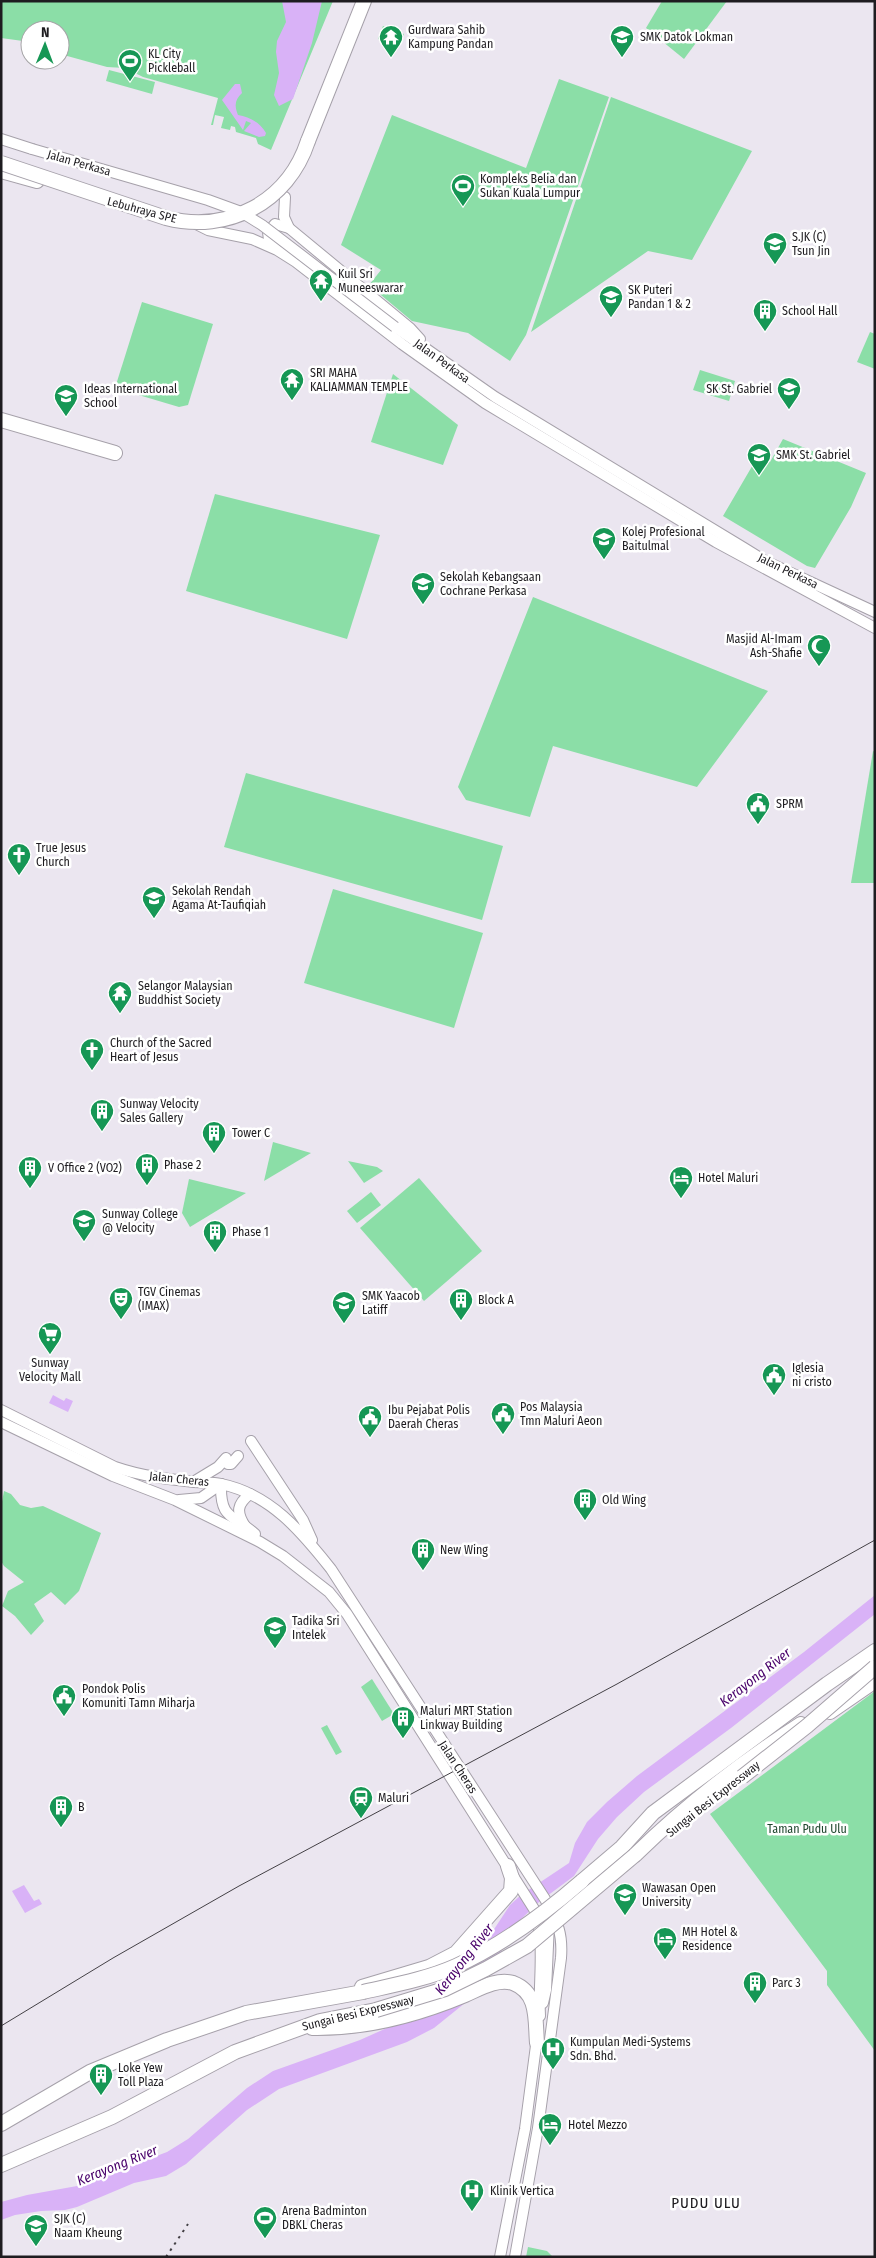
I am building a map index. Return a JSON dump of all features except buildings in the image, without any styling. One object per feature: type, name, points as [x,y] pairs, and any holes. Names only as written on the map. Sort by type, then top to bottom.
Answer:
[{"type":"highway","name":"Lebuhraya SPE","points":[[154,212],[193,218],[222,217],[249,207],[271,192],[286,173],[357,1]]},
{"type":"highway","name":"Lebuhraya SPE","points":[[1,171],[186,222],[222,220],[256,207],[282,187],[303,156],[364,1]]},
{"type":"highway","points":[[1,162],[154,212]]},
{"type":"highway","points":[[1,420],[115,453]]},
{"type":"highway","points":[[635,1856],[660,1831],[875,1652]]},
{"type":"highway","name":"Sungai Besi Expressway","points":[[1,2124],[90,2072],[167,2040],[246,2013],[411,1982],[455,1967],[498,1944],[555,1904],[622,1846],[653,1814],[827,1684],[875,1652]]},
{"type":"highway","name":"Sungai Besi Expressway","points":[[1,2165],[112,2118],[236,2052],[320,2021],[378,2016],[486,1970],[527,1946],[635,1856],[657,1843],[807,1726],[875,1667]]},
{"type":"highway","points":[[622,1846],[770,1740],[875,1671]]},
{"type":"highway","points":[[752,1766],[875,1681]]},
{"type":"highway","points":[[321,2000],[429,1967],[456,1953],[511,1891],[512,1878],[508,1866]]},
{"type":"highway","points":[[378,2016],[426,2010],[498,1982],[512,1983],[532,1999],[537,2043]]},
{"type":"main road","name":"Jalan Perkasa","points":[[1,139],[208,200],[241,212],[262,225],[395,327],[516,411],[771,564],[875,612]]},
{"type":"main road","name":"Jalan Perkasa","points":[[1,162],[26,172],[170,213],[208,230],[252,239],[277,250],[296,262],[402,344],[485,403],[716,542],[875,628]]},
{"type":"main road","points":[[285,198],[284,217],[289,228]]},
{"type":"main road","points":[[277,250],[269,240],[268,232],[275,224],[289,228],[410,328],[432,353]]},
{"type":"main road","name":"Jalan Cheras","points":[[1,1410],[115,1467],[148,1476],[221,1484],[250,1494],[272,1505],[315,1548],[355,1604],[546,1901],[562,1936],[562,1958],[540,2109],[515,2257]]},
{"type":"main road","name":"Jalan Cheras","points":[[1,1422],[113,1476],[175,1500],[260,1542],[284,1556],[338,1601],[519,1883],[534,1909],[545,1935]]},
{"type":"main road","points":[[251,1441],[303,1520],[315,1548]]},
{"type":"main road","points":[[194,1482],[218,1467],[226,1458],[228,1464],[231,1464],[238,1456]]},
{"type":"main road","points":[[175,1500],[202,1498],[221,1484]]},
{"type":"main road","points":[[221,1484],[222,1503],[225,1512],[258,1537],[260,1542]]},
{"type":"main road","points":[[245,1526],[239,1517],[238,1509],[243,1499],[250,1494]]},
{"type":"main road","points":[[546,1901],[564,1906]]},
{"type":"main road","points":[[500,2257],[525,2129],[540,2019],[546,1990],[545,1935],[554,1915]]},
{"type":"main road","points":[[545,1935],[562,1936]]},
{"type":"green space","points":[[1,1],[333,1],[271,150],[258,144],[256,138],[236,132],[235,127],[231,126],[230,130],[221,128],[224,117],[215,115],[213,125],[211,125],[218,98],[143,77],[125,68],[107,67],[70,57],[70,20],[20,20],[20,41],[1,38]]},
{"type":"green space","points":[[662,1],[727,1],[684,59],[646,28]]},
{"type":"green space","points":[[383,26],[404,34],[398,47],[378,39]]},
{"type":"green space","name":"KL City Pickleball","points":[[109,70],[155,82],[152,94],[106,81]]},
{"type":"green space","name":"Kompleks Belia dan Sukan Kuala Lumpur","points":[[559,79],[609,97],[526,335],[510,361],[468,333],[412,321],[369,285],[381,270],[341,245],[392,115],[526,168]]},
{"type":"green space","points":[[611,97],[752,151],[692,260],[648,251],[531,332]]},
{"type":"green space","points":[[142,302],[213,324],[188,405],[179,407],[115,388]]},
{"type":"green space","points":[[870,332],[875,334],[875,369],[857,362]]},
{"type":"green space","points":[[700,370],[735,381],[729,401],[693,390]]},
{"type":"green space","points":[[393,374],[458,425],[443,465],[371,442]]},
{"type":"green space","points":[[783,439],[866,473],[851,507],[815,568],[807,566],[723,516],[758,456],[770,462]]},
{"type":"green space","points":[[215,494],[380,535],[347,639],[186,591]]},
{"type":"green space","points":[[533,597],[768,691],[697,787],[553,746],[530,817],[466,800],[458,787]]},
{"type":"green space","points":[[873,751],[875,752],[875,883],[851,883]]},
{"type":"green space","points":[[246,773],[503,846],[482,920],[224,847]]},
{"type":"green space","points":[[333,889],[483,933],[454,1028],[304,983]]},
{"type":"green space","points":[[273,1142],[311,1153],[264,1181]]},
{"type":"green space","points":[[348,1161],[377,1167],[383,1171],[364,1183]]},
{"type":"green space","points":[[419,1178],[482,1251],[424,1301],[360,1228]]},
{"type":"green space","points":[[189,1179],[246,1193],[190,1227],[182,1213]]},
{"type":"green space","points":[[371,1192],[381,1205],[357,1223],[347,1211]]},
{"type":"green space","points":[[4,1491],[11,1494],[20,1505],[31,1508],[43,1506],[101,1533],[79,1591],[65,1605],[51,1592],[34,1604],[44,1621],[31,1635],[15,1616],[2,1606],[8,1591],[24,1582],[4,1566],[1,1561],[1,1507]]},
{"type":"green space","points":[[372,1679],[394,1714],[382,1721],[361,1687]]},
{"type":"green space","name":"Taman Pudu Ulu","points":[[875,1691],[875,2051],[827,1985],[827,1971],[710,1814]]},
{"type":"green space","points":[[327,1725],[342,1752],[336,1755],[321,1728]]},
{"type":"green space","points":[[528,2247],[547,2251],[553,2257],[526,2257]]},
{"type":"shaded area","points":[[282,1],[322,1],[312,43],[293,99],[279,106],[274,95],[279,73],[276,52],[277,41],[286,22]]},
{"type":"shaded area","points":[[235,84],[240,84],[242,93],[236,103],[238,115],[257,123],[264,129],[265,136],[259,137],[244,131],[251,123],[246,121],[243,130],[222,100]]},
{"type":"shaded area","points":[[53,1395],[64,1401],[66,1398],[73,1401],[68,1412],[49,1403]]},
{"type":"shaded area","points":[[875,1595],[875,1614],[731,1728],[644,1792],[617,1817],[598,1839],[574,1876],[539,1902],[518,1922],[496,1960],[465,2003],[434,2028],[407,2042],[279,2089],[247,2110],[186,2164],[166,2176],[134,2183],[77,2207],[15,2215],[1,2220],[1,2202],[77,2186],[167,2152],[188,2139],[247,2088],[273,2071],[360,2040],[398,2023],[456,1987],[510,1905],[521,1895],[569,1863],[575,1843],[587,1822],[607,1802],[637,1776],[804,1652]]},
{"type":"shaded area","points":[[24,1885],[34,1901],[39,1899],[42,1904],[25,1913],[12,1891]]},
{"type":"tram line","points":[[1,2026],[113,1958],[239,1886],[617,1684],[875,1540]]},
{"type":"railway","points":[[166,2257],[188,2224]]},
{"type":"place","name":"Gurdwara Sahib Kampung Pandan","points":[[391,58]]},
{"type":"place","name":"SMK Datok Lokman","points":[[622,58]]},
{"type":"place","name":"KL City Pickleball","points":[[130,82]]},
{"type":"place","name":"Kompleks Belia dan Sukan Kuala Lumpur","points":[[463,207]]},
{"type":"place","name":"S.JK (C) Tsun Jin","points":[[775,265]]},
{"type":"place","name":"Kuil Sri Muneeswarar","points":[[321,302]]},
{"type":"place","name":"SK Puteri Pandan 1 & 2","points":[[611,318]]},
{"type":"place","name":"School Hall","points":[[765,332]]},
{"type":"place","name":"SRI MAHA KALIAMMAN TEMPLE","points":[[292,401]]},
{"type":"place","name":"SK St. Gabriel","points":[[789,410]]},
{"type":"place","name":"Ideas International School","points":[[66,417]]},
{"type":"place","name":"SMK St. Gabriel","points":[[759,476]]},
{"type":"place","name":"Kolej Profesional Baitulmal","points":[[604,560]]},
{"type":"place","name":"Sekolah Kebangsaan Cochrane Perkasa","points":[[423,605]]},
{"type":"place","name":"Masjid Al-Imam Ash-Shafie","points":[[819,667]]},
{"type":"place","name":"SPRM","points":[[758,825]]},
{"type":"place","name":"True Jesus Church","points":[[19,876]]},
{"type":"place","name":"Sekolah Rendah Agama At-Taufiqiah","points":[[154,919]]},
{"type":"place","name":"Selangor Malaysian Buddhist Society","points":[[120,1014]]},
{"type":"place","name":"Church of the Sacred Heart of Jesus","points":[[92,1071]]},
{"type":"place","name":"Sunway Velocity Sales Gallery","points":[[102,1132]]},
{"type":"place","name":"Tower C","points":[[214,1154]]},
{"type":"place","name":"Phase 2","points":[[147,1186]]},
{"type":"place","name":"V Office 2 (VO2)","points":[[30,1189]]},
{"type":"place","name":"Hotel Maluri","points":[[681,1199]]},
{"type":"place","name":"Sunway College @ Velocity","points":[[84,1242]]},
{"type":"place","name":"Phase 1","points":[[215,1253]]},
{"type":"place","name":"TGV Cinemas (IMAX)","points":[[121,1320]]},
{"type":"place","name":"Block A","points":[[461,1321]]},
{"type":"place","name":"SMK Yaacob Latiff","points":[[344,1324]]},
{"type":"place","name":"Sunway Velocity Mall","points":[[50,1355]]},
{"type":"place","name":"Iglesia ni cristo","points":[[774,1396]]},
{"type":"place","name":"Pos Malaysia Tmn Maluri Aeon","points":[[503,1435]]},
{"type":"place","name":"Ibu Pejabat Polis Daerah Cheras","points":[[370,1438]]},
{"type":"place","name":"Old Wing","points":[[585,1521]]},
{"type":"place","name":"New Wing","points":[[423,1571]]},
{"type":"place","name":"Tadika Sri Intelek","points":[[275,1649]]},
{"type":"place","name":"Pondok Polis Komuniti Tamn Miharja","points":[[64,1717]]},
{"type":"place","name":"Maluri MRT Station Linkway Building","points":[[403,1739]]},
{"type":"place","name":"Maluri","points":[[361,1819]]},
{"type":"place","name":"B","points":[[61,1828]]},
{"type":"place","name":"Wawasan Open University","points":[[625,1916]]},
{"type":"place","name":"MH Hotel & Residence","points":[[665,1960]]},
{"type":"place","name":"Parc 3","points":[[755,2004]]},
{"type":"place","name":"Kumpulan Medi-Systems Sdn. Bhd.","points":[[553,2070]]},
{"type":"place","name":"Loke Yew Toll Plaza","points":[[101,2096]]},
{"type":"place","name":"Hotel Mezzo","points":[[550,2146]]},
{"type":"place","name":"Klinik Vertica","points":[[472,2212]]},
{"type":"place","name":"Arena Badminton DBKL Cheras","points":[[265,2239]]},
{"type":"place","name":"SJK (C) Naam Kheung","points":[[36,2247]]},
{"type":"district","name":"PUDU ULU","points":[[706,2203]]},
{"type":"water label","name":"Kerayong River","points":[[755,1677]]},
{"type":"water label","name":"Kerayong River","points":[[464,1959]]},
{"type":"water label","name":"Kerayong River","points":[[117,2165]]}]
